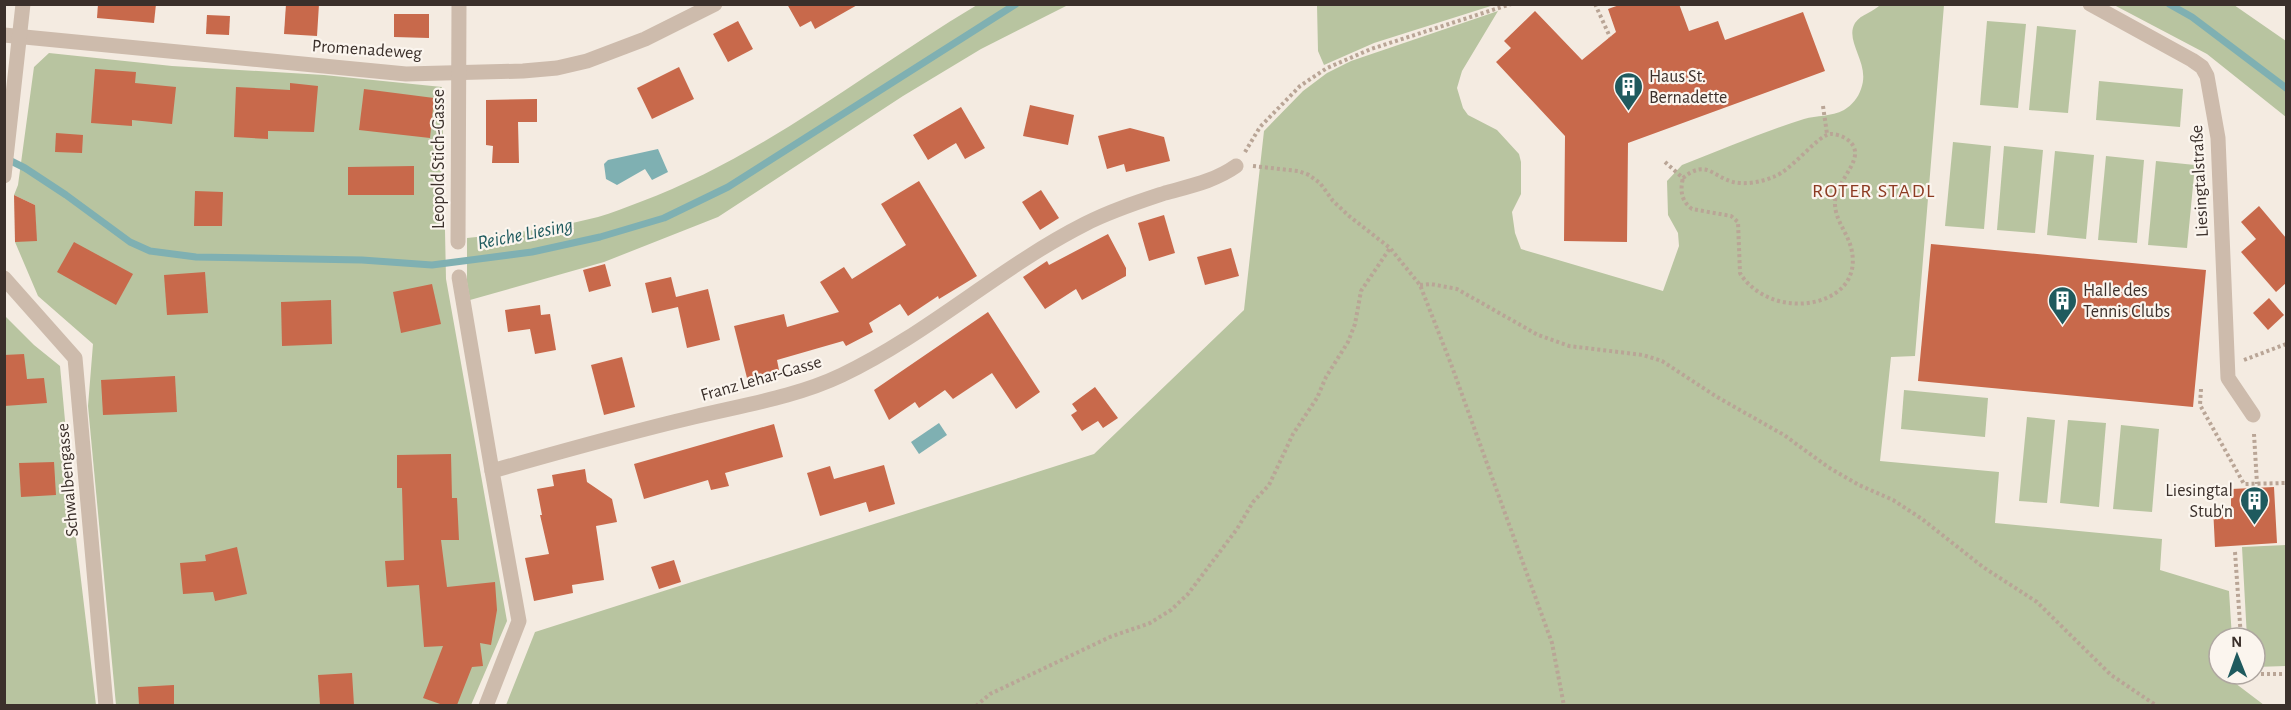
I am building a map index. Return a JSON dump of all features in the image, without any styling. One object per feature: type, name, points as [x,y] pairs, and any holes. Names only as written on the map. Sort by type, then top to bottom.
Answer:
[{"type":"street","points":[[5,174],[9,139],[11,36],[23,4]]},
{"type":"street","name":"Leopold Stich-Gasse","points":[[458,242],[459,4]]},
{"type":"street","name":"Promenadeweg","points":[[11,36],[406,74],[523,71],[557,68],[588,61],[645,39],[715,4]]},
{"type":"street","name":"Liesingtalstraße","points":[[2090,4],[2192,60],[2202,67],[2207,76],[2218,138],[2228,378],[2253,415]]},
{"type":"street","name":"Franz Lehar-Gasse","points":[[492,471],[614,436],[791,393],[841,375],[897,344],[1043,247],[1086,224],[1133,203],[1218,177],[1236,166]]},
{"type":"street","points":[[459,277],[519,621],[486,705]]},
{"type":"street","name":"Schwalbengasse","points":[[4,278],[75,358],[106,705]]},
{"type":"path","points":[[1511,4],[1371,49],[1328,68],[1300,86],[1260,127],[1236,166],[1280,168],[1309,175],[1320,183],[1333,201],[1349,216],[1390,248],[1420,285],[1552,643],[1564,705]]},
{"type":"path","points":[[1595,4],[1610,37]]},
{"type":"path","points":[[1823,106],[1827,134]]},
{"type":"path","points":[[1827,134],[1843,136],[1849,141],[1856,154],[1854,162],[1838,188],[1835,205],[1838,220],[1852,249],[1851,271],[1846,283],[1835,294],[1819,302],[1790,303],[1777,301],[1761,294],[1742,277],[1738,267],[1738,222],[1731,216],[1692,209],[1687,205],[1682,195],[1683,177],[1700,169],[1712,171],[1739,183],[1776,177],[1796,163],[1822,136],[1827,134]]},
{"type":"path","points":[[1665,162],[1683,177]]},
{"type":"path","points":[[976,705],[990,694],[1110,637],[1150,623],[1171,610],[1188,594],[1237,529],[1252,502],[1269,484],[1293,434],[1317,398],[1326,377],[1348,342],[1355,324],[1361,291],[1390,248]]},
{"type":"path","points":[[1420,285],[1431,284],[1457,289],[1538,335],[1569,346],[1643,355],[1662,361],[1717,397],[1784,435],[1828,467],[1859,485],[1893,500],[1922,519],[1983,567],[2037,602],[2111,675],[2157,705]]},
{"type":"path","points":[[2227,367],[2286,344]]},
{"type":"path","points":[[2201,389],[2200,405],[2244,484],[2286,483]]},
{"type":"path","points":[[2253,415],[2257,484]]},
{"type":"path","points":[[2235,552],[2240,626]]},
{"type":"path","points":[[2267,674],[2286,674]]},
{"type":"green space","points":[[1317,4],[1494,5],[1374,43],[1324,65],[1318,51]]},
{"type":"green space","points":[[1881,4],[1944,5],[1915,356],[1891,357],[1880,461],[1999,472],[1995,523],[2162,539],[2160,570],[2229,591],[2231,626],[2207,626],[2207,686],[2239,686],[2264,705],[506,705],[535,632],[1094,454],[1244,310],[1264,131],[1303,91],[1327,73],[1351,61],[1498,11],[1462,71],[1457,88],[1463,108],[1468,115],[1497,130],[1519,154],[1521,194],[1512,212],[1515,233],[1521,249],[1663,291],[1679,246],[1678,233],[1668,215],[1667,181],[1682,165],[1773,129],[1804,119],[1834,114],[1850,106],[1861,89],[1863,79],[1853,30],[1858,20]]},
{"type":"green space","points":[[977,5],[1068,5],[981,49],[903,96],[718,217],[604,262],[470,300],[467,282],[467,238],[533,230],[598,217],[686,183],[772,137]]},
{"type":"green space","points":[[2114,5],[2234,5],[2286,41],[2286,117],[2207,54]]},
{"type":"green space","points":[[1987,21],[2026,24],[2018,108],[1980,105]]},
{"type":"green space","points":[[2037,26],[2076,30],[2068,113],[2029,110]]},
{"type":"green space","points":[[49,53],[172,66],[324,75],[442,87],[446,279],[507,621],[471,705],[116,705],[88,406],[93,344],[38,296],[15,242],[35,205],[14,195],[18,185],[34,67]]},
{"type":"green space","points":[[2099,81],[2183,89],[2180,127],[2096,120]]},
{"type":"green space","points":[[1953,142],[1991,146],[1984,229],[1945,226]]},
{"type":"green space","points":[[2004,146],[2043,150],[2035,233],[1997,230]]},
{"type":"green space","points":[[2055,151],[2094,155],[2086,239],[2047,235]]},
{"type":"green space","points":[[2106,156],[2144,160],[2137,243],[2098,240]]},
{"type":"green space","points":[[2156,161],[2195,165],[2187,248],[2148,245]]},
{"type":"green space","points":[[4,315],[34,345],[60,366],[75,530],[96,705],[5,705]]},
{"type":"green space","points":[[1904,390],[1988,398],[1985,437],[1901,429]]},
{"type":"green space","points":[[2027,417],[2055,420],[2047,503],[2019,501]]},
{"type":"green space","points":[[2068,420],[2106,423],[2099,507],[2060,503]]},
{"type":"green space","points":[[2121,425],[2159,429],[2152,512],[2113,509]]},
{"type":"green space","points":[[2286,545],[2286,666],[2267,667],[2267,626],[2246,626],[2242,547]]},
{"type":"water","points":[[658,149],[668,172],[652,180],[645,169],[617,185],[606,179],[604,164],[608,160]]},
{"type":"water","points":[[939,423],[947,435],[919,454],[911,442]]},
{"type":"building","points":[[98,4],[156,4],[154,23],[97,18]]},
{"type":"building","points":[[286,4],[319,4],[317,36],[284,34]]},
{"type":"building","points":[[787,4],[859,4],[815,29],[811,21],[800,27]]},
{"type":"building","name":"Haus St. Bernadette","points":[[1622,4],[1679,4],[1689,31],[1718,21],[1725,40],[1803,12],[1825,71],[1628,143],[1627,242],[1564,241],[1565,136],[1496,62],[1511,48],[1504,41],[1535,11],[1582,60],[1616,32],[1608,9]]},
{"type":"building","points":[[394,14],[429,14],[429,38],[394,37]]},
{"type":"building","points":[[207,15],[230,16],[229,35],[206,34]]},
{"type":"building","points":[[738,21],[753,49],[728,62],[713,34]]},
{"type":"building","points":[[679,67],[694,99],[652,119],[637,88]]},
{"type":"building","points":[[95,69],[136,72],[135,83],[176,87],[172,124],[132,120],[132,126],[91,123]]},
{"type":"building","points":[[290,83],[318,86],[314,132],[268,131],[268,139],[234,137],[236,87],[290,90]]},
{"type":"building","points":[[364,89],[434,98],[430,138],[359,130]]},
{"type":"building","points":[[537,99],[537,122],[518,122],[519,163],[492,163],[493,146],[486,145],[486,100]]},
{"type":"building","points":[[1030,105],[1074,115],[1068,145],[1023,136]]},
{"type":"building","points":[[961,107],[985,148],[965,159],[956,143],[928,160],[913,135]]},
{"type":"building","points":[[1130,128],[1164,137],[1170,161],[1126,172],[1124,164],[1107,169],[1098,136]]},
{"type":"building","points":[[56,133],[83,135],[82,153],[55,152]]},
{"type":"building","points":[[414,166],[414,195],[348,195],[348,167]]},
{"type":"building","points":[[919,181],[977,276],[939,299],[938,296],[908,316],[900,304],[869,323],[873,332],[846,346],[843,341],[777,360],[779,370],[747,378],[734,326],[784,314],[787,327],[839,312],[820,282],[844,267],[852,279],[906,245],[881,204]]},
{"type":"building","points":[[1041,190],[1059,218],[1040,230],[1022,202]]},
{"type":"building","points":[[195,191],[223,192],[222,226],[194,226]]},
{"type":"building","points":[[14,195],[35,205],[37,241],[15,242]]},
{"type":"building","points":[[2259,206],[2286,238],[2286,283],[2276,292],[2241,252],[2256,239],[2241,222]]},
{"type":"building","points":[[1164,215],[1175,253],[1149,261],[1138,223]]},
{"type":"building","points":[[1108,234],[1126,268],[1126,276],[1082,300],[1076,289],[1045,309],[1023,277],[1047,261],[1049,265]]},
{"type":"building","points":[[74,242],[133,274],[116,305],[57,272]]},
{"type":"building","name":"Halle des Tennis Clubs","points":[[1931,244],[2206,270],[2193,407],[1918,381]]},
{"type":"building","points":[[1231,248],[1239,276],[1205,285],[1197,257]]},
{"type":"building","points":[[605,264],[611,286],[589,292],[583,270]]},
{"type":"building","points":[[205,272],[208,313],[167,315],[164,275]]},
{"type":"building","points":[[671,277],[676,297],[708,289],[720,340],[687,348],[678,307],[652,313],[645,283]]},
{"type":"building","points":[[432,284],[441,324],[401,333],[393,292]]},
{"type":"building","points":[[2269,298],[2284,315],[2268,330],[2253,313]]},
{"type":"building","points":[[331,300],[332,344],[282,346],[281,302]]},
{"type":"building","points":[[540,305],[541,315],[550,314],[556,350],[535,354],[530,329],[508,332],[505,310]]},
{"type":"building","points":[[988,312],[1040,392],[1016,409],[992,373],[953,399],[945,390],[919,408],[915,402],[889,420],[874,390]]},
{"type":"building","points":[[24,354],[27,379],[44,378],[47,403],[4,406],[4,355]]},
{"type":"building","points":[[622,357],[635,407],[604,415],[591,365]]},
{"type":"building","points":[[175,376],[177,412],[103,415],[101,380]]},
{"type":"building","points":[[1095,387],[1118,418],[1103,428],[1098,421],[1082,431],[1071,415],[1077,411],[1072,404]]},
{"type":"building","points":[[774,424],[783,457],[725,473],[729,486],[711,490],[708,480],[644,499],[634,464]]},
{"type":"building","points":[[451,454],[452,498],[457,498],[459,540],[441,540],[447,587],[495,582],[497,610],[491,645],[480,643],[483,666],[472,667],[457,705],[443,705],[423,698],[443,646],[424,647],[419,585],[387,587],[385,561],[404,560],[402,488],[397,488],[397,455]]},
{"type":"building","points":[[54,462],[56,495],[21,497],[19,463]]},
{"type":"building","points":[[884,465],[895,504],[869,512],[866,502],[820,516],[807,473],[830,466],[834,479]]},
{"type":"building","points":[[585,469],[587,482],[612,499],[617,522],[596,526],[604,580],[572,585],[573,593],[534,601],[525,558],[549,554],[537,489],[554,486],[552,475]]},
{"type":"building","name":"Liesingtal Stub'n","points":[[2274,487],[2277,543],[2215,547],[2213,507],[2231,506],[2231,489]]},
{"type":"building","points":[[237,547],[247,594],[215,601],[213,592],[183,594],[180,563],[206,561],[205,555]]},
{"type":"building","points":[[674,560],[681,582],[659,589],[651,567]]},
{"type":"building","points":[[352,673],[354,705],[320,705],[318,675]]},
{"type":"building","points":[[174,685],[174,705],[139,705],[138,687]]},
{"type":"waterway","name":"Reiche Liesing","points":[[7,159],[66,195],[130,242],[150,251],[196,257],[362,260],[432,265],[532,252],[600,237],[664,218],[728,187],[1016,4]]},
{"type":"waterway","name":"Reiche Liesing","points":[[2169,4],[2192,17],[2286,88]]},
{"type":"place","name":"Haus St. Bernadette","points":[[1628,112]]},
{"type":"place","name":"Halle des Tennis Clubs","points":[[2062,326]]},
{"type":"place","name":"Liesingtal Stub'n","points":[[2254,526]]},
{"type":"district","name":"ROTER STADL","points":[[1874,190]]}]
